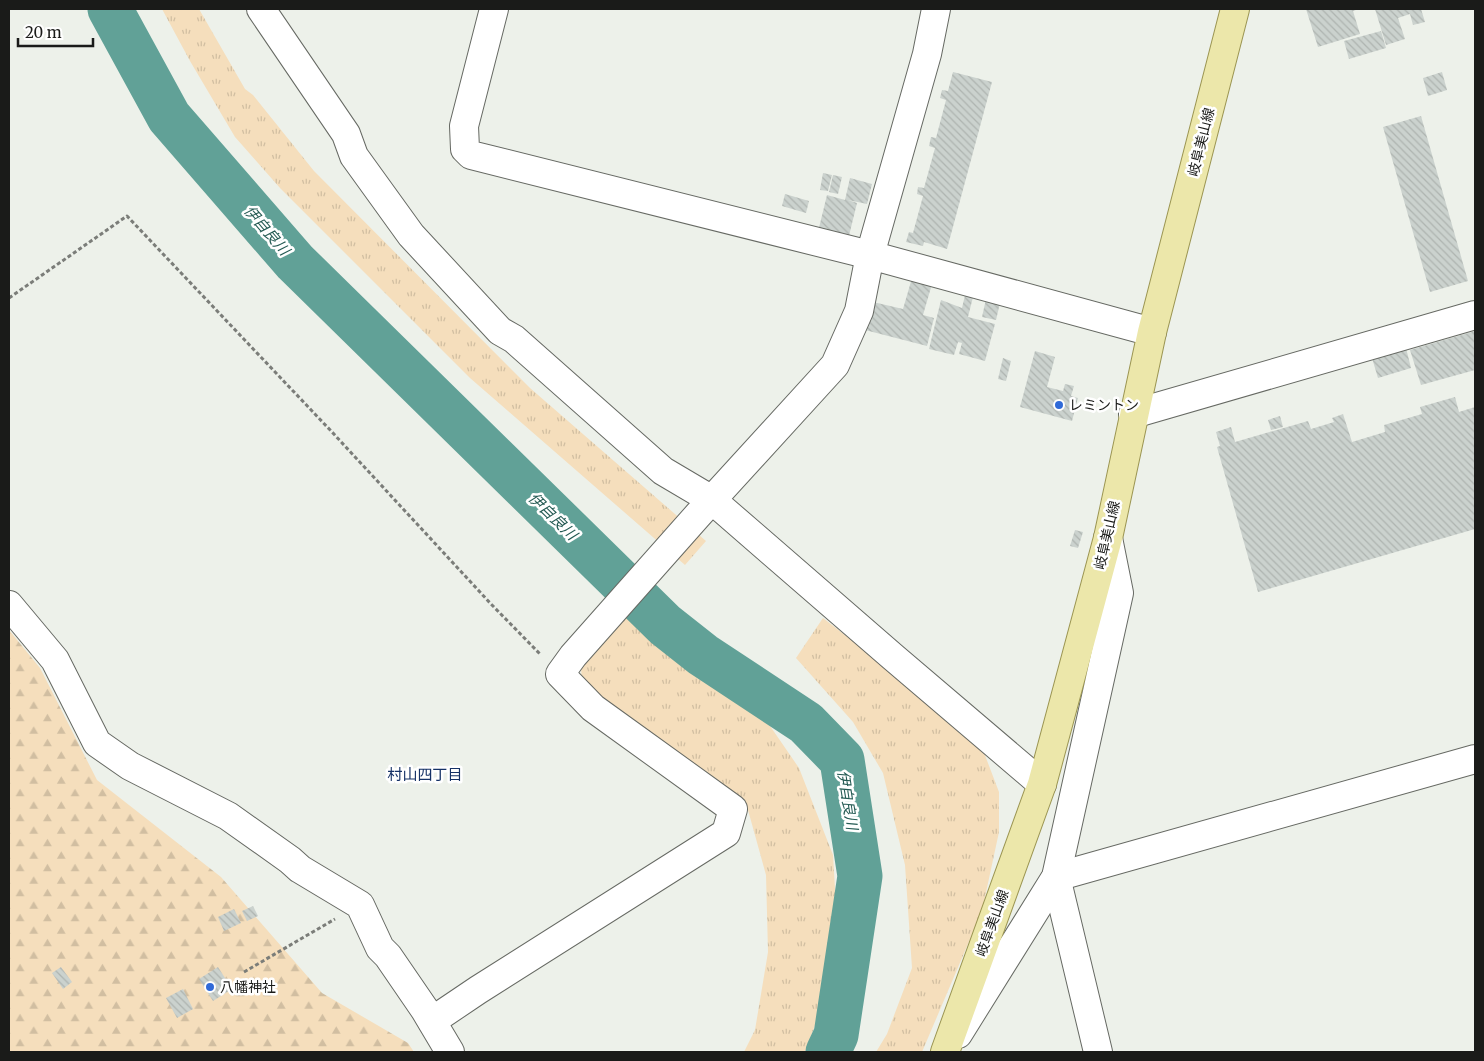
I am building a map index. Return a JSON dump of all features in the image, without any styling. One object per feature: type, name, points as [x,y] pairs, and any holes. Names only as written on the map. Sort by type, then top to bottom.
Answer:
[{"type":"main road","name":"岐阜美山線","points":[[946,1052],[1042,784],[1108,538],[1152,332],[1235,9]]},
{"type":"street","points":[[261,9],[346,134],[354,156],[411,235],[500,331],[514,340],[705,508],[885,651],[1042,784]]},
{"type":"street","points":[[494,9],[464,126],[465,149],[471,155],[870,255],[1152,332]]},
{"type":"street","points":[[432,1021],[726,833],[733,809],[593,708],[566,665],[835,365],[859,311],[870,255],[927,54],[936,9]]},
{"type":"street","points":[[1133,414],[1475,315]]},
{"type":"street","points":[[946,1052],[1056,877],[1119,593],[1108,538]]},
{"type":"street","points":[[9,604],[55,660],[97,743],[130,766],[228,816],[300,869],[360,906],[380,948],[388,956],[432,1021],[450,1052]]},
{"type":"street","points":[[1056,877],[1475,759]]},
{"type":"street","points":[[1056,877],[1098,1052]]},
{"type":"path","points":[[9,298],[127,216],[332,432],[491,604],[566,665]]},
{"type":"path","points":[[244,972],[360,906]]},
{"type":"green space","points":[[162,9],[199,9],[245,89],[253,95],[314,171],[530,388],[706,541],[685,565],[470,378],[280,188],[235,137]]},
{"type":"green space","points":[[622,613],[759,710],[799,768],[833,855],[837,922],[817,1020],[805,1052],[744,1052],[755,1030],[768,952],[766,875],[748,810],[721,782],[604,703],[582,685],[581,666]]},
{"type":"green space","points":[[823,618],[957,722],[983,750],[999,792],[999,832],[982,911],[922,1052],[876,1052],[887,1034],[912,968],[905,865],[883,773],[853,722],[796,658]]},
{"type":"green space","points":[[9,630],[40,668],[97,780],[221,877],[322,993],[408,1043],[414,1052],[9,1052]]},
{"type":"building","points":[[1306,9],[1359,9],[1353,11],[1360,34],[1318,47]]},
{"type":"building","points":[[1375,9],[1421,9],[1425,22],[1413,25],[1410,14],[1398,18],[1405,39],[1386,45]]},
{"type":"building","points":[[1381,31],[1386,48],[1349,59],[1344,41]]},
{"type":"building","points":[[953,72],[992,82],[947,249],[924,242],[923,246],[906,242],[909,232],[913,233],[923,196],[917,194],[918,187],[924,188],[935,148],[929,146],[931,137],[936,138],[946,100],[940,98],[942,90],[948,91]]},
{"type":"building","points":[[1442,72],[1447,90],[1428,96],[1423,78]]},
{"type":"building","points":[[1421,116],[1468,281],[1430,292],[1383,127]]},
{"type":"building","points":[[823,173],[832,175],[828,191],[820,190]]},
{"type":"building","points":[[833,175],[842,177],[838,194],[829,192]]},
{"type":"building","points":[[850,178],[872,184],[867,204],[848,200],[857,203],[847,244],[817,236],[827,195],[845,200]]},
{"type":"building","points":[[785,194],[809,201],[806,213],[782,206]]},
{"type":"building","points":[[912,278],[932,284],[923,315],[934,318],[927,346],[865,330],[873,302],[903,309]]},
{"type":"building","points":[[966,291],[974,293],[968,317],[995,324],[985,361],[959,354],[962,343],[958,342],[954,355],[929,349],[941,300],[962,308]]},
{"type":"building","points":[[986,299],[1000,303],[996,320],[982,317]]},
{"type":"building","points":[[1475,331],[1475,370],[1421,385],[1410,350]]},
{"type":"building","points":[[1406,348],[1411,368],[1378,378],[1372,358]]},
{"type":"building","points":[[1035,351],[1055,357],[1047,387],[1063,391],[1065,384],[1074,386],[1071,396],[1078,398],[1072,421],[1020,407]]},
{"type":"building","points":[[1003,358],[1011,361],[1006,381],[998,379]]},
{"type":"building","points":[[1455,397],[1459,412],[1475,407],[1475,529],[1258,592],[1217,447],[1220,446],[1216,432],[1231,427],[1235,442],[1308,421],[1311,429],[1334,422],[1332,418],[1343,414],[1352,442],[1385,432],[1384,425],[1422,414],[1420,407]]},
{"type":"building","points":[[1280,416],[1283,427],[1271,430],[1268,420]]},
{"type":"building","points":[[1075,530],[1083,532],[1078,548],[1070,546]]},
{"type":"building","points":[[253,906],[258,916],[247,921],[242,911]]},
{"type":"building","points":[[234,909],[241,923],[224,931],[218,917]]},
{"type":"building","points":[[61,967],[72,982],[63,989],[52,973]]},
{"type":"building","points":[[218,967],[232,989],[213,1001],[199,979]]},
{"type":"building","points":[[183,989],[193,1009],[177,1018],[166,998]]},
{"type":"waterway","name":"伊自良川","points":[[110,9],[169,117],[295,262],[665,625],[703,655],[806,723],[842,760],[860,876],[836,1035],[828,1052]]},
{"type":"place","name":"レミントン","points":[[1059,405]]},
{"type":"place","name":"八幡神社","points":[[210,987]]},
{"type":"district","name":"村山四丁目","points":[[425,774]]}]
